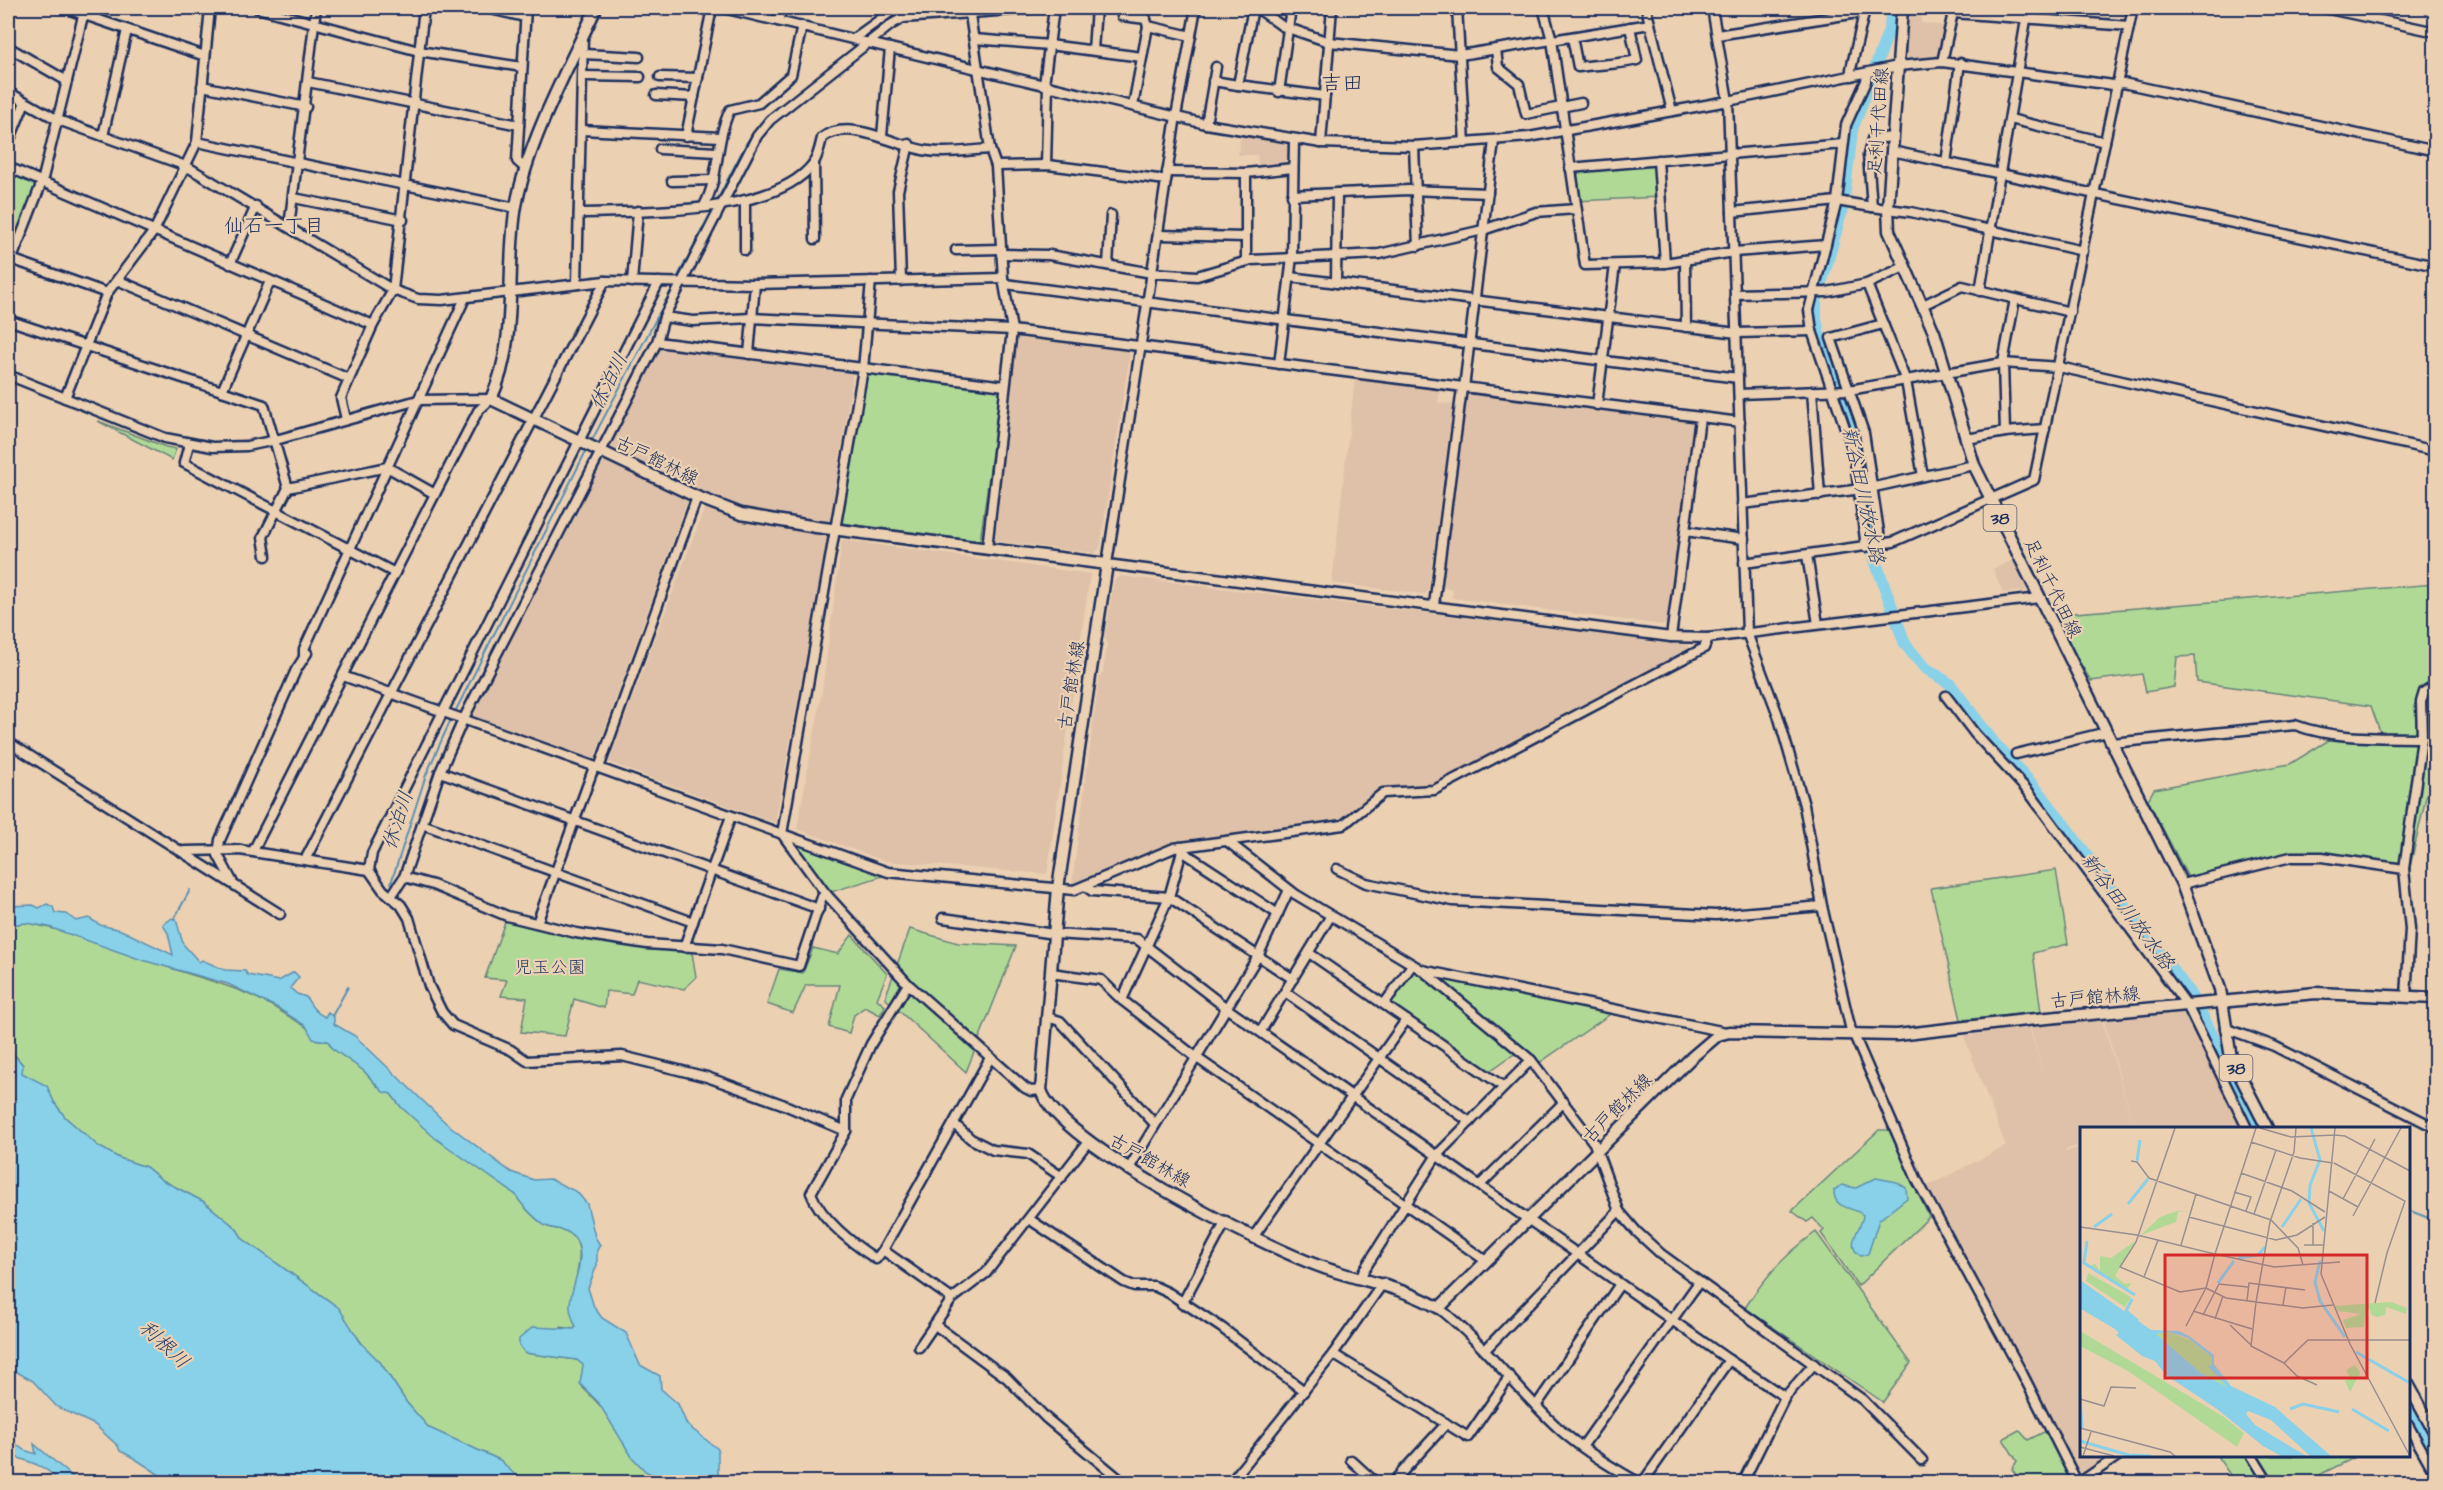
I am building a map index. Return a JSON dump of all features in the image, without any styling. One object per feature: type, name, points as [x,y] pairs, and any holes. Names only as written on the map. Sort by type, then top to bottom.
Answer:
[{"type":"main road","points":[[580,440],[491,399],[505,352],[516,208],[526,169],[596,8]]},
{"type":"main road","name":"足利千代田線","points":[[1902,8],[1888,208],[1889,231],[1923,304],[1947,373],[1974,465],[2182,884],[2222,1002],[2231,1058],[2266,1127]]},
{"type":"main road","name":"古戸館林線","points":[[580,440],[697,498],[741,514],[836,529],[1107,564],[1058,888],[1041,1090],[1052,1110],[1088,1142],[1128,1170],[1254,1236],[1318,1266],[1383,1283],[1414,1294],[1439,1308],[1690,1058],[1718,1035],[1730,1032],[1853,1035],[1917,1033],[2222,1002]]},
{"type":"main road","points":[[2222,1002],[2316,993],[2436,998]]},
{"type":"main road","points":[[2410,1386],[2436,1435]]},
{"type":"street","points":[[64,8],[84,11],[127,30],[205,56]]},
{"type":"street","points":[[65,398],[107,293],[154,231],[197,142],[210,8]]},
{"type":"street","points":[[257,8],[419,51],[522,67]]},
{"type":"street","points":[[289,226],[306,107],[316,8]]},
{"type":"street","points":[[346,419],[340,401],[373,325],[393,290],[403,220],[424,8]]},
{"type":"street","points":[[486,8],[526,12],[517,161],[526,169]]},
{"type":"street","points":[[686,136],[712,8]]},
{"type":"street","points":[[723,8],[1206,124],[1321,143],[1414,146],[1494,141],[1565,131],[1728,101],[1898,66],[1942,62],[2117,84],[2436,151]]},
{"type":"street","points":[[778,21],[782,8]]},
{"type":"street","points":[[392,895],[404,877],[461,719],[657,342],[664,317],[681,281],[757,136],[770,120],[862,41],[896,8]]},
{"type":"street","points":[[862,41],[903,18],[969,10],[1040,8]]},
{"type":"street","points":[[1046,165],[1046,85],[1054,8]]},
{"type":"street","points":[[1093,50],[1096,8]]},
{"type":"street","points":[[1133,106],[1147,22],[1142,8]]},
{"type":"street","points":[[1196,8],[1176,116],[1107,564],[1671,637],[1708,638],[2039,597]]},
{"type":"street","points":[[1238,85],[1255,8],[1288,28],[1329,42],[1460,55],[1650,24]]},
{"type":"street","points":[[1279,92],[1291,8]]},
{"type":"street","points":[[1321,143],[1332,8]]},
{"type":"street","points":[[1457,8],[1465,143]]},
{"type":"street","points":[[1543,8],[1552,40],[1585,265],[1665,263],[1734,252],[1826,245]]},
{"type":"street","points":[[1646,8],[1672,111]]},
{"type":"street","points":[[1712,8],[1728,101],[1747,633],[1778,715],[1802,797],[1822,906],[1853,1035],[1917,1180],[2079,1482],[2115,1457]]},
{"type":"street","points":[[1980,291],[2028,8]]},
{"type":"street","points":[[1744,562],[1867,547],[1898,540],[2034,480],[2133,8]]},
{"type":"street","points":[[2324,8],[2436,32]]},
{"type":"street","points":[[969,10],[990,149],[996,166],[1001,251],[1012,330],[987,548]]},
{"type":"street","points":[[1717,35],[1865,10],[1851,69],[1852,76]]},
{"type":"street","points":[[1942,62],[1953,10],[2129,26]]},
{"type":"street","points":[[8,269],[42,182],[84,11]]},
{"type":"street","points":[[1122,16],[1191,36]]},
{"type":"street","points":[[706,206],[714,180],[720,137],[730,110],[759,103],[791,75],[802,27]]},
{"type":"street","points":[[1572,37],[1578,68],[1602,64],[1612,66],[1637,60],[1630,27]]},
{"type":"street","points":[[102,136],[127,30]]},
{"type":"street","points":[[577,283],[584,76],[583,36]]},
{"type":"street","points":[[974,39],[1049,45],[1142,57]]},
{"type":"street","points":[[8,47],[67,81]]},
{"type":"street","points":[[882,136],[890,48]]},
{"type":"street","points":[[1496,50],[1498,67],[1519,84],[1526,114],[1581,103]]},
{"type":"street","points":[[584,54],[639,57]]},
{"type":"street","points":[[1946,163],[1960,63]]},
{"type":"street","points":[[1206,124],[1216,67]]},
{"type":"street","points":[[1869,72],[1846,125],[1838,201],[1811,294],[1809,309],[1812,331],[1866,489],[1879,545]]},
{"type":"street","points":[[584,76],[640,76]]},
{"type":"street","points":[[660,77],[698,78]]},
{"type":"street","points":[[1213,81],[1279,92],[1325,96]]},
{"type":"street","points":[[308,82],[519,125]]},
{"type":"street","points":[[202,86],[306,107]]},
{"type":"street","points":[[8,92],[58,120],[186,166],[393,290],[418,299],[465,298],[605,281],[755,284],[1004,281],[1147,303],[1738,378]]},
{"type":"street","points":[[656,95],[694,97]]},
{"type":"street","points":[[8,144],[25,102]]},
{"type":"street","points":[[2010,119],[2105,142]]},
{"type":"street","points":[[582,130],[720,137]]},
{"type":"street","points":[[815,239],[814,162],[822,138],[830,132],[838,130],[882,136],[928,151],[990,149]]},
{"type":"street","points":[[1872,207],[1870,146],[1875,137],[1893,137]]},
{"type":"street","points":[[1279,364],[1292,256],[1294,140]]},
{"type":"street","points":[[1434,605],[1494,141]]},
{"type":"street","points":[[197,142],[516,208]]},
{"type":"street","points":[[901,281],[898,191],[909,144]]},
{"type":"street","points":[[1570,168],[1843,144]]},
{"type":"street","points":[[1414,146],[1418,246]]},
{"type":"street","points":[[660,149],[717,152]]},
{"type":"street","points":[[1892,151],[2436,266]]},
{"type":"street","points":[[1658,160],[1665,263]]},
{"type":"street","points":[[579,213],[720,205],[745,200],[778,188],[806,172],[814,162]]},
{"type":"street","points":[[996,166],[1046,165],[1167,176],[1246,173],[1293,168]]},
{"type":"street","points":[[8,167],[373,325]]},
{"type":"street","points":[[1246,173],[1246,262]]},
{"type":"street","points":[[672,181],[714,180]]},
{"type":"street","points":[[1292,195],[1415,190],[1488,193]]},
{"type":"street","points":[[1336,282],[1337,193]]},
{"type":"street","points":[[294,198],[403,220]]},
{"type":"street","points":[[745,200],[745,250]]},
{"type":"street","points":[[1732,212],[1838,201],[1888,208],[2083,250]]},
{"type":"street","points":[[230,264],[256,206]]},
{"type":"street","points":[[956,250],[1050,255],[1152,273],[1197,276],[1246,262],[1292,256],[1338,257],[1379,254],[1483,230],[1536,212],[1576,209]]},
{"type":"street","points":[[632,282],[638,211]]},
{"type":"street","points":[[1108,265],[1111,215]]},
{"type":"street","points":[[1158,235],[1246,237]]},
{"type":"street","points":[[11,259],[107,293]]},
{"type":"street","points":[[1685,260],[1686,327]]},
{"type":"street","points":[[1597,405],[1615,265]]},
{"type":"street","points":[[1736,294],[1827,292],[1867,284],[1904,267]]},
{"type":"street","points":[[1290,277],[1737,333],[1812,331]]},
{"type":"street","points":[[117,280],[349,379]]},
{"type":"street","points":[[222,391],[270,281]]},
{"type":"street","points":[[305,860],[605,281]]},
{"type":"street","points":[[871,281],[863,369],[782,834],[826,894],[908,984],[1026,1088],[1031,1091],[1041,1090]]},
{"type":"street","points":[[659,282],[372,853],[369,870],[383,890],[392,895],[409,918],[429,986],[442,1012],[453,1025],[510,1050],[527,1061],[622,1056],[707,1077],[782,1104],[846,1131]]},
{"type":"street","points":[[749,354],[755,284]]},
{"type":"street","points":[[1867,284],[1906,381],[1923,477]]},
{"type":"street","points":[[1923,304],[1962,286],[2070,312]]},
{"type":"street","points":[[232,881],[221,864],[218,849],[220,840],[304,656],[304,649],[352,549],[465,298]]},
{"type":"street","points":[[2005,432],[2003,363],[2015,299]]},
{"type":"street","points":[[664,317],[693,321],[751,318],[1012,330],[1740,422]]},
{"type":"street","points":[[8,320],[264,405],[276,440],[288,488],[263,537],[266,556]]},
{"type":"street","points":[[1867,547],[1864,433],[1832,338],[1883,324]]},
{"type":"street","points":[[657,342],[1005,386]]},
{"type":"street","points":[[1739,394],[1848,390],[2003,363],[2059,368],[2436,451]]},
{"type":"street","points":[[8,375],[165,438],[189,444],[235,447],[276,440],[418,400],[491,399]]},
{"type":"street","points":[[1812,391],[1820,495]]},
{"type":"street","points":[[253,851],[478,411],[491,399]]},
{"type":"street","points":[[1671,637],[1700,418]]},
{"type":"street","points":[[1967,439],[2005,432],[2045,429]]},
{"type":"street","points":[[189,444],[184,463],[394,573]]},
{"type":"street","points":[[1742,504],[1866,489],[1974,465]]},
{"type":"street","points":[[288,488],[387,467],[435,494]]},
{"type":"street","points":[[537,923],[697,498]]},
{"type":"street","points":[[1685,531],[1744,539]]},
{"type":"street","points":[[1807,555],[1818,624]]},
{"type":"street","points":[[343,676],[888,872],[1077,889],[1181,849],[1343,825],[1383,793],[1437,789],[1704,648],[1708,638]]},
{"type":"street","points":[[2406,997],[2410,929],[2404,869],[2422,738],[2421,702],[2424,692],[2436,684]]},
{"type":"street","points":[[1946,696],[1975,734],[2028,791],[2188,1004],[2247,1127]]},
{"type":"street","points":[[2112,743],[2295,725],[2315,733],[2344,737],[2422,738]]},
{"type":"street","points":[[2016,754],[2107,732]]},
{"type":"street","points":[[8,742],[232,881],[280,914]]},
{"type":"street","points":[[440,772],[819,909]]},
{"type":"street","points":[[684,947],[731,816]]},
{"type":"street","points":[[422,824],[693,922]]},
{"type":"street","points":[[1227,841],[1289,890],[1330,917],[1422,970],[1531,1060],[1598,1150],[1619,1210],[1653,1247],[1863,1400],[1922,1460]]},
{"type":"street","points":[[184,851],[218,849],[253,851],[369,870]]},
{"type":"street","points":[[1122,1000],[1169,897],[1181,849]]},
{"type":"street","points":[[1181,849],[1278,914]]},
{"type":"street","points":[[2182,884],[2291,857],[2322,857],[2404,869]]},
{"type":"street","points":[[1337,869],[1366,883],[1453,901],[1716,915],[1822,906]]},
{"type":"street","points":[[404,877],[433,885],[507,916],[601,938],[722,949],[799,966],[826,894]]},
{"type":"street","points":[[1085,886],[1092,891],[1169,897],[1293,980]]},
{"type":"street","points":[[1128,1170],[1258,956],[1289,890]]},
{"type":"street","points":[[1261,1031],[1330,917]]},
{"type":"street","points":[[943,918],[1054,934],[1137,939],[1226,1007],[1528,1220],[1785,1397]]},
{"type":"street","points":[[1309,953],[1504,1087]]},
{"type":"street","points":[[1384,1004],[1412,965]]},
{"type":"street","points":[[1422,970],[1730,1032]]},
{"type":"street","points":[[1051,974],[1101,980],[1122,1000],[1197,1058],[1486,1262]]},
{"type":"street","points":[[908,984],[878,1031],[850,1090],[846,1099],[846,1131],[811,1193],[815,1203],[833,1223],[876,1259],[884,1250],[990,1058]]},
{"type":"street","points":[[1285,992],[1470,1122]]},
{"type":"street","points":[[1047,1017],[1060,1021],[1155,1124]]},
{"type":"street","points":[[1254,1236],[1406,1020]]},
{"type":"street","points":[[2225,1028],[2274,1046],[2436,1128]]},
{"type":"street","points":[[1361,1278],[1404,1204],[1437,1155],[1531,1060]]},
{"type":"street","points":[[1480,1185],[1564,1102]]},
{"type":"street","points":[[954,1124],[971,1139],[993,1150],[1028,1154],[1062,1177]]},
{"type":"street","points":[[919,1347],[952,1299],[986,1273],[1088,1142]]},
{"type":"street","points":[[1486,1349],[1619,1210]]},
{"type":"street","points":[[1029,1219],[1124,1282],[1134,1286],[1154,1286],[1205,1316],[1304,1391]]},
{"type":"street","points":[[1182,1304],[1226,1221]]},
{"type":"street","points":[[884,1250],[952,1299]]},
{"type":"street","points":[[1582,1447],[1699,1282]]},
{"type":"street","points":[[1231,1482],[1333,1354],[1383,1283]]},
{"type":"street","points":[[1536,1406],[1620,1284]]},
{"type":"street","points":[[1439,1308],[1486,1349],[1536,1406],[1582,1447],[1638,1482]]},
{"type":"street","points":[[935,1325],[1007,1378],[1046,1418],[1123,1482]]},
{"type":"street","points":[[1333,1354],[1468,1437],[1510,1376]]},
{"type":"street","points":[[1643,1482],[1729,1360]]},
{"type":"street","points":[[1743,1482],[1785,1397],[1814,1364]]},
{"type":"street","points":[[1394,1482],[1446,1424]]},
{"type":"street","points":[[2410,1427],[2436,1476],[2425,1482]]},
{"type":"street","points":[[2253,1457],[2268,1482]]},
{"type":"street","points":[[1351,1460],[1375,1482]]},
{"type":"shaded area","points":[[1909,8],[1922,8],[1921,23],[1947,26],[1941,56],[1909,58],[1905,53]]},
{"type":"shaded area","points":[[1241,136],[1290,145],[1291,164],[1259,168],[1257,155],[1238,155]]},
{"type":"shaded area","points":[[1016,335],[1127,349],[1130,353],[1100,548],[1094,553],[995,541]]},
{"type":"shaded area","points":[[661,349],[853,374],[830,522],[747,509],[701,492],[609,448]]},
{"type":"shaded area","points":[[1355,379],[1440,390],[1438,403],[1453,404],[1428,592],[1424,594],[1332,583]]},
{"type":"shaded area","points":[[1471,394],[1691,422],[1694,426],[1669,622],[1664,625],[1452,598],[1453,589],[1443,588],[1467,397]]},
{"type":"shaded area","points":[[604,458],[688,500],[594,759],[473,716]]},
{"type":"shaded area","points":[[705,507],[738,519],[828,535],[775,823],[608,762]]},
{"type":"shaded area","points":[[842,540],[1090,574],[1047,874],[885,861],[797,829],[822,692]]},
{"type":"shaded area","points":[[2017,559],[2029,584],[2025,591],[2003,593],[1993,569]]},
{"type":"shaded area","points":[[1121,576],[1687,645],[1691,650],[1435,785],[1381,789],[1344,820],[1179,841],[1077,885],[1072,884],[1099,678],[1103,672],[1107,644],[1105,636],[1114,581]]},
{"type":"shaded area","points":[[2187,1010],[2245,1127],[2080,1127],[2080,1145],[2064,1150],[2065,1152],[2080,1147],[2080,1457],[2111,1457],[2085,1475],[2074,1473],[1926,1187],[2006,1146],[1964,1036],[2029,1026],[2044,1077],[2030,1026],[2102,1020],[2133,1124],[2103,1017]]},
{"type":"green space","points":[[1658,160],[1660,197],[1575,201],[1570,168]]},
{"type":"green space","points":[[8,172],[34,184],[35,187],[8,255]]},
{"type":"green space","points":[[865,372],[1001,390],[980,541],[841,523]]},
{"type":"green space","points":[[98,421],[176,449],[172,460]]},
{"type":"green space","points":[[2435,584],[2435,684],[2424,692],[2422,738],[2382,737],[2371,706],[2197,682],[2195,656],[2177,657],[2174,687],[2146,692],[2142,674],[2091,681],[2051,615]]},
{"type":"green space","points":[[2329,740],[2435,743],[2435,758],[2410,867],[2329,858],[2285,858],[2190,881],[2148,800],[2154,789],[2290,764]]},
{"type":"green space","points":[[789,837],[883,876],[831,892]]},
{"type":"green space","points":[[2056,870],[2068,944],[2033,953],[2041,1012],[1961,1020],[1931,888]]},
{"type":"green space","name":"児玉公園","points":[[507,916],[644,949],[691,947],[696,977],[684,989],[637,979],[632,994],[606,991],[604,1008],[574,999],[565,1036],[521,1032],[527,998],[501,996],[507,980],[485,978]]},
{"type":"green space","points":[[27,923],[77,936],[225,985],[272,1006],[306,1027],[313,1039],[328,1041],[333,1049],[364,1071],[377,1086],[391,1094],[401,1107],[460,1155],[516,1195],[524,1207],[544,1225],[571,1234],[578,1245],[579,1255],[572,1304],[576,1327],[574,1329],[561,1327],[525,1353],[577,1360],[583,1365],[583,1388],[609,1417],[632,1456],[655,1476],[675,1482],[526,1482],[518,1479],[500,1460],[429,1428],[407,1403],[380,1362],[370,1354],[331,1302],[243,1239],[236,1228],[204,1202],[162,1180],[146,1167],[119,1158],[98,1146],[65,1117],[47,1087],[21,1073],[23,1065],[8,1047],[8,925]]},
{"type":"green space","points":[[910,929],[958,943],[1016,946],[966,1072],[885,998]]},
{"type":"green space","points":[[852,935],[887,974],[877,999],[885,1006],[880,1015],[865,1007],[854,1015],[849,1033],[829,1027],[840,985],[806,985],[793,1013],[767,1004],[779,969],[803,973],[813,948],[838,954]]},
{"type":"green space","points":[[1413,969],[1517,1052],[1488,1072],[1386,1006]]},
{"type":"green space","points":[[1429,973],[1586,1008],[1612,1013],[1539,1063]]},
{"type":"green space","points":[[1879,1130],[1889,1130],[1929,1217],[1858,1286],[1821,1233],[1824,1230],[1813,1218],[1807,1222],[1792,1211]]},
{"type":"green space","points":[[1816,1232],[1911,1363],[1883,1402],[1745,1308],[1777,1267]]},
{"type":"green space","points":[[2019,1430],[2028,1440],[2048,1430],[2076,1482],[2021,1482],[2012,1469],[2017,1461],[2003,1439]]},
{"type":"green space","points":[[2218,1457],[2354,1458],[2310,1482],[2235,1482]]},
{"type":"water","points":[[47,904],[53,907],[55,913],[66,914],[76,921],[89,918],[100,925],[121,930],[173,955],[168,933],[163,925],[172,918],[176,919],[183,944],[199,962],[202,960],[225,970],[245,971],[248,975],[279,981],[294,972],[299,977],[290,988],[306,997],[325,1017],[328,1012],[334,1017],[334,1024],[355,1036],[446,1123],[511,1172],[534,1180],[550,1179],[577,1192],[587,1204],[595,1237],[600,1245],[597,1250],[597,1265],[588,1288],[594,1307],[602,1318],[626,1333],[640,1365],[660,1376],[661,1389],[678,1404],[687,1425],[718,1449],[718,1473],[722,1482],[666,1481],[645,1471],[632,1457],[598,1402],[580,1384],[583,1365],[577,1360],[525,1353],[519,1345],[519,1339],[533,1327],[574,1329],[576,1327],[570,1304],[580,1253],[571,1234],[544,1225],[524,1207],[516,1195],[435,1138],[401,1107],[391,1094],[383,1092],[364,1071],[333,1049],[328,1041],[313,1039],[306,1026],[276,1007],[228,984],[142,960],[49,927],[27,923],[8,925],[8,906],[33,905],[39,908]]},
{"type":"water","name":"利根川","points":[[8,1048],[23,1065],[22,1073],[47,1086],[54,1102],[65,1117],[98,1146],[119,1158],[146,1167],[162,1180],[204,1202],[236,1228],[243,1239],[339,1308],[361,1343],[380,1362],[407,1403],[429,1428],[500,1460],[518,1478],[526,1482],[168,1482],[145,1465],[120,1451],[118,1446],[95,1425],[57,1407],[33,1381],[8,1367]]},
{"type":"water","points":[[1876,1178],[1897,1182],[1906,1188],[1907,1198],[1879,1220],[1868,1254],[1861,1256],[1856,1252],[1853,1242],[1863,1215],[1840,1204],[1834,1190],[1842,1185],[1856,1188]]},
{"type":"water","points":[[8,1439],[24,1450],[36,1454],[34,1444],[79,1482],[58,1482],[42,1467],[8,1454]]},
{"type":"waterway","name":"休泊川","points":[[892,20],[910,12],[965,8]]},
{"type":"waterway","name":"新谷田川放水路","points":[[1893,8],[1889,30],[1852,130],[1843,206],[1816,302],[1816,320],[1820,338],[1857,444],[1875,560],[1905,644],[1924,667],[1950,684],[1994,743],[2041,794],[2186,988],[2256,1127]]},
{"type":"waterway","name":"休泊川","points":[[865,39],[885,25]]},
{"type":"waterway","name":"休泊川","points":[[769,116],[858,44]]},
{"type":"waterway","name":"休泊川","points":[[716,202],[747,142],[765,120]]},
{"type":"waterway","name":"休泊川","points":[[676,280],[712,210]]},
{"type":"waterway","name":"休泊川","points":[[591,442],[674,285]]},
{"type":"waterway","name":"休泊川","points":[[455,712],[587,449]]},
{"type":"waterway","name":"休泊川","points":[[391,883],[426,775],[452,717]]},
{"type":"waterway","points":[[174,919],[190,890]]},
{"type":"waterway","name":"休泊川","points":[[332,1016],[348,987]]},
{"type":"waterway","points":[[2410,1211],[2436,1221]]},
{"type":"waterway","name":"新谷田川放水路","points":[[2410,1412],[2436,1458]]},
{"type":"district","name":"吉田","points":[[1342,83]]},
{"type":"district","name":"仙石一丁目","points":[[274,225]]}]
